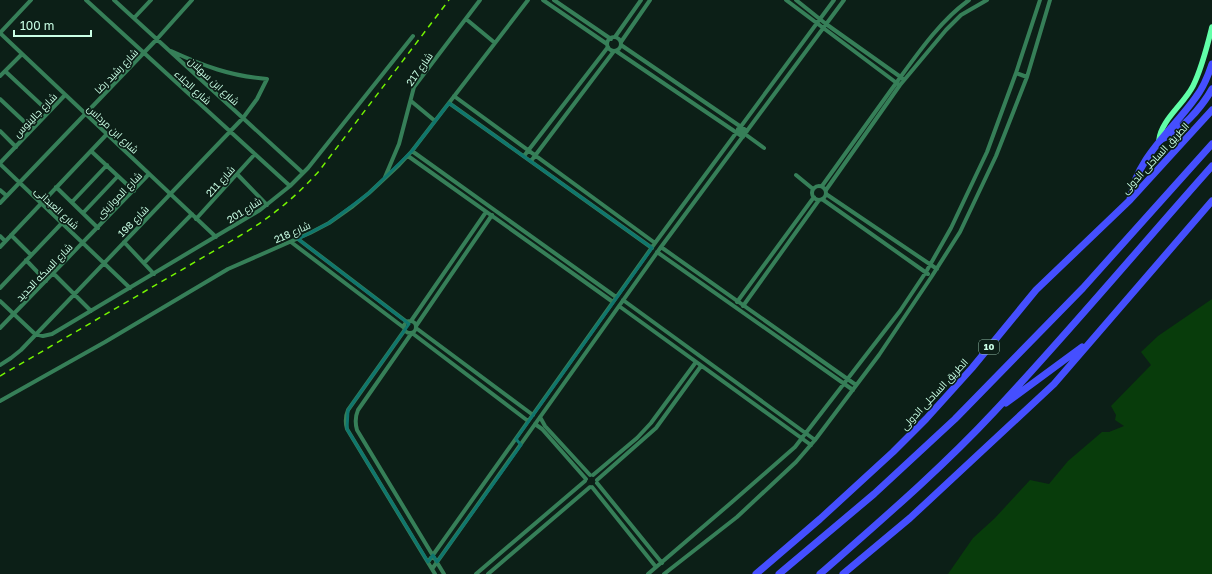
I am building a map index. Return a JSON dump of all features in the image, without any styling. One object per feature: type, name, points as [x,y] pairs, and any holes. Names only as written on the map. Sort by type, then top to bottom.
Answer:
[{"type":"highway","points":[[1130,200],[1136,178],[1159,140],[1196,98],[1212,64]]},
{"type":"highway","points":[[1159,140],[1172,134],[1183,126],[1212,89]]},
{"type":"highway","name":"الطريق الساحلى الدولى","points":[[756,574],[820,519],[910,436],[957,385],[1036,290],[1130,200],[1211,111]]},
{"type":"highway","name":"10","points":[[779,574],[874,494],[955,420],[1083,288],[1212,144]]},
{"type":"highway","points":[[820,574],[910,495],[993,412],[1106,288],[1212,166]]},
{"type":"highway","points":[[843,574],[910,518],[1037,400],[1066,371],[1088,343],[1212,200]]},
{"type":"highway","points":[[993,412],[1088,343]]},
{"type":"street","points":[[0,33],[31,0]]},
{"type":"street","name":"شارع الجلاء","points":[[86,0],[290,186]]},
{"type":"street","name":"شارع ابن سهلان","points":[[114,0],[303,173]]},
{"type":"street","points":[[134,18],[151,0]]},
{"type":"street","name":"شارع رشيد رضا","points":[[0,203],[144,53],[192,0]]},
{"type":"street","name":"شارع 217","points":[[384,179],[397,152],[414,87],[480,0]]},
{"type":"street","name":"شارع 218","points":[[0,401],[105,342],[228,269],[319,229],[342,215],[408,156],[528,0]]},
{"type":"street","points":[[543,0],[608,46],[610,50],[615,51],[745,134]]},
{"type":"street","points":[[554,0],[613,38],[618,39],[621,44],[764,148]]},
{"type":"street","points":[[524,156],[641,0]]},
{"type":"street","points":[[531,161],[615,51],[620,49],[621,44],[650,0]]},
{"type":"street","points":[[786,0],[898,84]]},
{"type":"street","points":[[796,0],[826,24],[905,80]]},
{"type":"street","points":[[428,562],[655,243],[834,0]]},
{"type":"street","points":[[432,569],[657,252],[844,0]]},
{"type":"street","points":[[743,306],[826,192],[898,84],[901,76],[931,37],[969,0]]},
{"type":"street","points":[[814,188],[817,186],[822,186],[898,84],[905,80],[956,20],[967,11],[987,0]]},
{"type":"street","points":[[648,574],[784,458],[806,434],[900,311],[926,272],[952,228],[970,191],[999,122],[1040,0]]},
{"type":"street","points":[[664,574],[737,517],[789,470],[815,440],[853,390],[937,269],[960,232],[1005,134],[1027,77],[1050,0]]},
{"type":"street","points":[[466,19],[495,43]]},
{"type":"street","points":[[1159,140],[1163,127],[1185,99],[1196,80],[1212,27]]},
{"type":"street","name":"شارع ابن مرداس","points":[[0,33],[216,237]]},
{"type":"street","name":"شارع 201","points":[[35,334],[43,336],[52,334],[216,237],[267,205],[303,173],[413,36]]},
{"type":"street","name":"شارع 198","points":[[0,365],[16,354],[231,132],[257,99],[267,79],[242,76],[217,70],[171,51]]},
{"type":"street","points":[[0,76],[22,54]]},
{"type":"street","points":[[5,71],[49,112]]},
{"type":"street","points":[[1016,73],[1027,77]]},
{"type":"street","name":"شارع جالينوس","points":[[0,164],[66,95]]},
{"type":"street","points":[[454,96],[655,243]]},
{"type":"street","points":[[0,99],[32,129]]},
{"type":"street","points":[[411,101],[435,121]]},
{"type":"street","points":[[449,102],[652,248]]},
{"type":"street","points":[[0,132],[16,147]]},
{"type":"street","points":[[0,247],[107,134]]},
{"type":"street","points":[[91,151],[134,191]]},
{"type":"street","points":[[412,151],[616,298]]},
{"type":"street","name":"شارع 211","points":[[196,219],[255,154]]},
{"type":"street","points":[[408,156],[613,302]]},
{"type":"street","name":"شارع العبدانى","points":[[0,164],[130,288]]},
{"type":"street","points":[[72,202],[107,165]]},
{"type":"street","name":"شارع الموازينى","points":[[83,243],[150,174]]},
{"type":"street","points":[[237,174],[267,205]]},
{"type":"street","points":[[796,175],[814,188]]},
{"type":"street","points":[[83,213],[118,176]]},
{"type":"street","points":[[561,183],[566,178]]},
{"type":"street","points":[[822,186],[826,192],[937,269]]},
{"type":"street","points":[[56,187],[98,228]]},
{"type":"street","points":[[737,302],[814,197],[812,194],[814,188]]},
{"type":"street","points":[[0,190],[7,196]]},
{"type":"street","points":[[469,199],[472,194]]},
{"type":"street","points":[[814,197],[821,199],[932,276]]},
{"type":"street","points":[[435,574],[351,436],[346,424],[346,415],[409,321],[486,212]]},
{"type":"street","points":[[144,263],[192,214]]},
{"type":"street","points":[[444,574],[357,430],[356,418],[358,410],[492,215]]},
{"type":"street","points":[[0,288],[62,223]]},
{"type":"street","points":[[11,235],[31,255]]},
{"type":"street","points":[[525,239],[528,235]]},
{"type":"street","points":[[0,236],[5,241]]},
{"type":"street","points":[[298,238],[409,321],[414,323],[416,327],[533,415]]},
{"type":"street","points":[[124,242],[154,274]]},
{"type":"street","points":[[291,242],[404,329],[412,333],[528,421]]},
{"type":"street","name":"شارع السكه الحديد","points":[[0,328],[83,243]]},
{"type":"street","points":[[661,248],[856,385]]},
{"type":"street","points":[[657,252],[795,351],[853,390]]},
{"type":"street","points":[[26,260],[46,280]]},
{"type":"street","points":[[53,273],[91,311]]},
{"type":"street","points":[[623,300],[815,440]]},
{"type":"street","points":[[0,301],[35,334]]},
{"type":"street","points":[[619,306],[811,445]]},
{"type":"street","points":[[476,574],[585,480],[637,438],[652,423],[696,362]]},
{"type":"street","points":[[488,574],[597,482],[656,428],[701,366]]},
{"type":"street","points":[[540,417],[545,426],[597,482],[662,563]]},
{"type":"street","points":[[535,424],[542,429],[656,567]]},
{"type":"street","points":[[516,438],[521,445]]},
{"type":"highlighted area","points":[[449,103],[652,248],[516,439],[521,445],[437,562],[433,555],[428,562],[347,429],[348,410],[409,324],[298,239],[329,223],[369,193],[412,151]]},
{"type":"shaded area","points":[[1212,299],[1212,574],[948,574],[973,538],[995,518],[1030,480],[1049,484],[1068,461],[1102,432],[1109,432],[1124,426],[1115,420],[1116,415],[1111,406],[1151,365],[1141,352],[1158,336]]},
{"type":"railway","points":[[0,376],[243,234],[283,206],[319,171],[449,0]]}]
